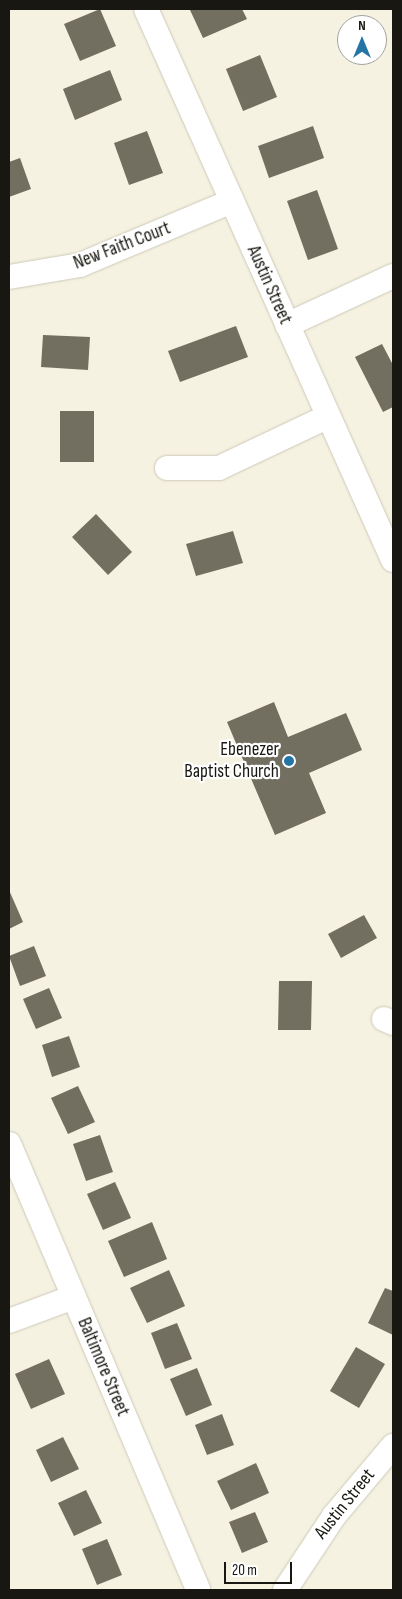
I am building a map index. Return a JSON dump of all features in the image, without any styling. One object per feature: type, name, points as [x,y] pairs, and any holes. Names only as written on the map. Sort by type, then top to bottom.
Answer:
[{"type":"street","name":"Austin Street","points":[[146,9],[393,560]]},
{"type":"street","name":"New Faith Court","points":[[9,278],[80,265],[232,201]]},
{"type":"street","points":[[287,325],[393,276]]},
{"type":"street","points":[[167,468],[219,468],[328,417]]},
{"type":"street","name":"Baltimore Street","points":[[9,1144],[198,1590]]},
{"type":"street","points":[[9,1321],[74,1297]]},
{"type":"street","name":"Austin Street","points":[[284,1590],[334,1516],[393,1446]]},
{"type":"building","points":[[100,9],[116,46],[80,61],[64,24]]},
{"type":"building","points":[[242,9],[247,19],[203,38],[190,10]]},
{"type":"building","points":[[260,55],[277,97],[243,111],[226,69]]},
{"type":"building","points":[[110,70],[122,100],[75,120],[63,89]]},
{"type":"building","points":[[313,126],[324,158],[269,178],[258,146]]},
{"type":"building","points":[[147,131],[163,173],[129,185],[114,143]]},
{"type":"building","points":[[20,158],[31,189],[9,197],[9,162]]},
{"type":"building","points":[[317,190],[338,249],[308,260],[287,201]]},
{"type":"building","points":[[236,326],[248,357],[180,382],[168,351]]},
{"type":"building","points":[[43,335],[90,337],[88,370],[41,367]]},
{"type":"building","points":[[382,344],[393,365],[393,407],[383,412],[355,357]]},
{"type":"building","points":[[60,411],[94,411],[94,462],[60,462]]},
{"type":"building","points":[[96,514],[132,552],[108,575],[72,537]]},
{"type":"building","points":[[233,531],[243,563],[196,576],[186,544]]},
{"type":"building","name":"Ebenezer Baptist Church","points":[[274,702],[288,737],[346,713],[362,750],[309,773],[326,813],[275,835],[227,722]]},
{"type":"building","points":[[9,890],[23,922],[9,929]]},
{"type":"building","points":[[364,915],[377,938],[341,958],[328,934]]},
{"type":"building","points":[[34,946],[46,976],[20,986],[9,956]]},
{"type":"building","points":[[279,981],[312,981],[311,1030],[278,1030]]},
{"type":"building","points":[[49,988],[62,1018],[36,1029],[23,999]]},
{"type":"building","points":[[69,1036],[80,1067],[52,1077],[42,1045]]},
{"type":"building","points":[[78,1086],[95,1122],[68,1134],[51,1098]]},
{"type":"building","points":[[100,1135],[113,1172],[86,1181],[73,1144]]},
{"type":"building","points":[[115,1182],[131,1218],[103,1230],[87,1194]]},
{"type":"building","points":[[152,1222],[167,1259],[124,1277],[108,1241]]},
{"type":"building","points":[[169,1270],[185,1306],[147,1323],[130,1288]]},
{"type":"building","points":[[385,1288],[393,1291],[393,1335],[368,1323]]},
{"type":"building","points":[[177,1323],[192,1359],[165,1369],[151,1333]]},
{"type":"building","points":[[356,1347],[385,1364],[359,1408],[330,1391]]},
{"type":"building","points":[[49,1359],[65,1394],[31,1409],[15,1374]]},
{"type":"building","points":[[197,1368],[212,1405],[186,1416],[170,1379]]},
{"type":"building","points":[[222,1414],[234,1445],[207,1455],[195,1425]]},
{"type":"building","points":[[63,1437],[79,1469],[51,1482],[36,1450]]},
{"type":"building","points":[[256,1463],[269,1493],[231,1510],[217,1481]]},
{"type":"building","points":[[86,1490],[102,1523],[74,1536],[58,1503]]},
{"type":"building","points":[[255,1512],[268,1542],[242,1553],[229,1522]]},
{"type":"building","points":[[107,1539],[122,1575],[97,1585],[82,1549]]},
{"type":"place","name":"Ebenezer Baptist Church","points":[[289,761]]}]
